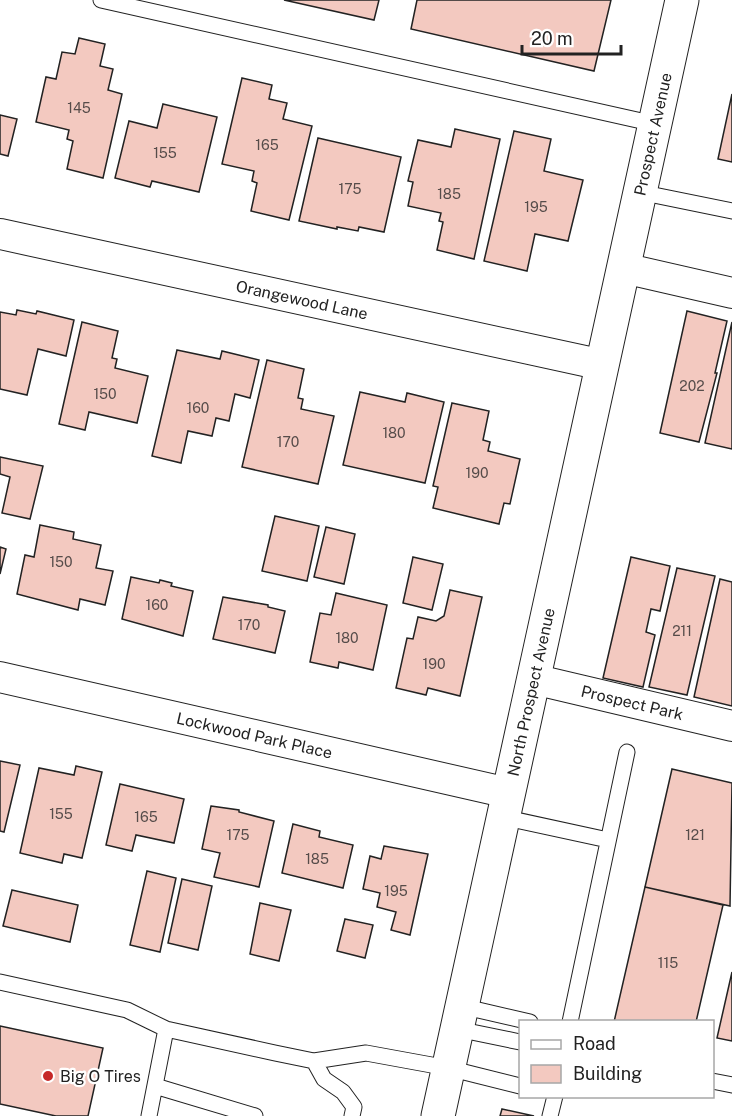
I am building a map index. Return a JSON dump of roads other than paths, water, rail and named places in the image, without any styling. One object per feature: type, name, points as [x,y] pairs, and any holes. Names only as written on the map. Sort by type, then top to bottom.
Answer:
[{"type":"main road","name":"Prospect Avenue","points":[[623,268],[682,0]]},
{"type":"main road","name":"North Prospect Avenue","points":[[438,1116],[623,268]]},
{"type":"street","name":"Orangewood Lane","points":[[0,234],[603,365]]},
{"type":"street","points":[[623,268],[732,293]]},
{"type":"street","name":"Lockwood Park Place","points":[[0,677],[505,805]]},
{"type":"street","name":"Prospect Park","points":[[533,679],[732,726]]},
{"type":"lane","points":[[100,0],[655,124]]},
{"type":"lane","points":[[639,192],[732,211]]},
{"type":"lane","points":[[570,1020],[627,752]]},
{"type":"lane","points":[[505,805],[608,840]]},
{"type":"lane","points":[[0,981],[127,1010],[166,1029],[314,1060],[366,1053],[448,1068],[519,1086]]},
{"type":"lane","points":[[459,1017],[519,1021]]},
{"type":"lane","points":[[459,1017],[519,1042]]},
{"type":"lane","points":[[149,1116],[166,1029]]},
{"type":"lane","points":[[314,1060],[324,1079],[343,1092],[354,1107],[352,1116]]},
{"type":"lane","points":[[714,1082],[732,1085]]},
{"type":"lane","points":[[155,1086],[255,1116]]},
{"type":"lane","points":[[550,1116],[554,1098]]},
{"type":"place","name":"Big O Tires","points":[[48,1076]]}]
